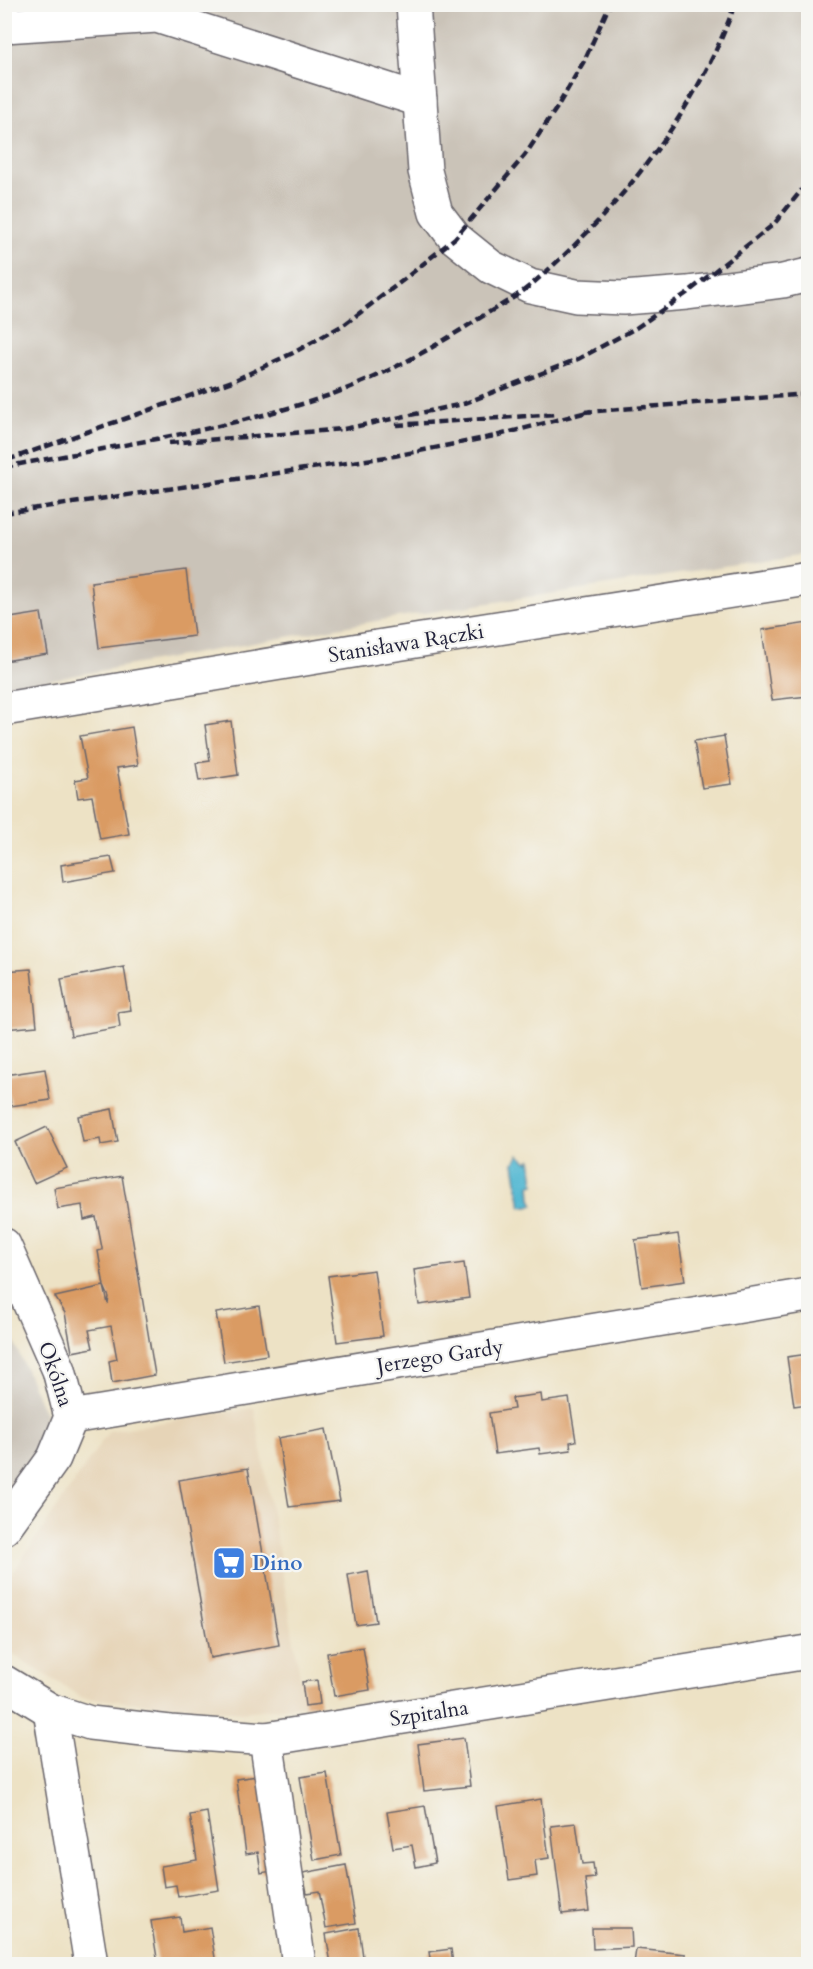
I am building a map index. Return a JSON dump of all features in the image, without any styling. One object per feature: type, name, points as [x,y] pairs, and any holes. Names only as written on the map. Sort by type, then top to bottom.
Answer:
[{"type":"street","points":[[413,4],[425,171],[436,213],[455,238],[491,267],[530,285],[576,296],[623,298],[783,281],[808,274]]},
{"type":"street","points":[[4,26],[157,16],[420,100]]},
{"type":"street","name":"Stanisława Rączki","points":[[4,709],[808,579]]},
{"type":"street","name":"Okólna","points":[[4,1245],[59,1370],[71,1417],[54,1458],[4,1528]]},
{"type":"street","name":"Jerzego Gardy","points":[[71,1417],[808,1295]]},
{"type":"street","name":"Szpitalna","points":[[4,1682],[50,1710],[81,1720],[114,1727],[266,1739],[808,1652]]},
{"type":"street","points":[[50,1710],[91,1965]]},
{"type":"street","points":[[266,1739],[299,1965]]},
{"type":"shaded area","points":[[5,5],[808,5],[808,554],[398,617],[5,688]]},
{"type":"shaded area","points":[[5,1321],[45,1414],[38,1446],[5,1493]]},
{"type":"shaded area","points":[[254,1408],[305,1706],[241,1712],[83,1698],[5,1650],[4,1586],[109,1431]]},
{"type":"water","points":[[519,1155],[528,1162],[531,1159],[534,1184],[530,1185],[534,1205],[521,1207],[514,1163]]},
{"type":"building","points":[[186,570],[194,636],[99,648],[91,582]]},
{"type":"building","points":[[41,613],[48,654],[4,661],[4,619]]},
{"type":"building","points":[[808,623],[808,696],[772,700],[762,630]]},
{"type":"building","points":[[231,721],[238,775],[199,781],[196,763],[210,761],[205,725]]},
{"type":"building","points":[[132,727],[138,765],[117,768],[129,834],[100,839],[92,796],[78,798],[75,780],[88,778],[80,736]]},
{"type":"building","points":[[724,736],[732,784],[702,788],[694,741]]},
{"type":"building","points":[[111,857],[115,873],[63,882],[61,865]]},
{"type":"building","points":[[124,967],[131,1010],[118,1012],[120,1027],[71,1036],[61,979]]},
{"type":"building","points":[[31,969],[37,1026],[4,1029],[4,971]]},
{"type":"building","points":[[45,1069],[50,1100],[11,1106],[5,1075]]},
{"type":"building","points":[[112,1109],[118,1142],[101,1145],[100,1139],[83,1142],[78,1116]]},
{"type":"building","points":[[47,1127],[67,1168],[34,1183],[15,1142]]},
{"type":"building","points":[[122,1176],[155,1375],[112,1383],[109,1361],[117,1359],[111,1326],[89,1330],[93,1348],[72,1352],[65,1313],[55,1297],[104,1286],[98,1251],[102,1248],[96,1217],[84,1220],[82,1205],[58,1209],[54,1188]],"holes":[[[104,1286],[109,1297],[108,1304]]]},
{"type":"building","points":[[678,1234],[685,1281],[642,1287],[635,1240]]},
{"type":"building","points":[[464,1263],[469,1298],[419,1305],[414,1270]]},
{"type":"building","points":[[374,1270],[383,1336],[337,1342],[328,1276]]},
{"type":"building","points":[[259,1306],[267,1355],[224,1362],[216,1313]]},
{"type":"building","points":[[808,1354],[808,1404],[794,1406],[787,1357]]},
{"type":"building","points":[[541,1394],[542,1402],[569,1398],[576,1441],[570,1442],[571,1450],[540,1454],[539,1448],[495,1454],[489,1413],[514,1409],[512,1398]]},
{"type":"building","points":[[326,1429],[340,1501],[289,1507],[278,1438]]},
{"type":"building","name":"Dino","points":[[248,1468],[279,1645],[210,1658],[179,1480]]},
{"type":"building","points":[[368,1571],[376,1622],[356,1625],[348,1575]]},
{"type":"building","points":[[363,1647],[370,1690],[334,1696],[327,1653]]},
{"type":"building","points":[[317,1680],[320,1704],[305,1706],[302,1682]]},
{"type":"building","points":[[464,1738],[470,1786],[424,1791],[418,1744]]},
{"type":"building","points":[[327,1773],[341,1855],[314,1860],[300,1777]]},
{"type":"building","points":[[265,1775],[278,1870],[261,1873],[258,1852],[246,1854],[236,1779]]},
{"type":"building","points":[[541,1799],[549,1858],[535,1860],[537,1876],[509,1880],[498,1806]]},
{"type":"building","points":[[425,1806],[435,1863],[416,1867],[412,1845],[393,1848],[387,1812]]},
{"type":"building","points":[[207,1812],[219,1890],[178,1897],[176,1885],[164,1887],[161,1866],[197,1860],[190,1815]]},
{"type":"building","points":[[576,1823],[582,1864],[593,1863],[595,1878],[585,1879],[589,1911],[562,1914],[551,1826]]},
{"type":"building","points":[[346,1865],[356,1923],[326,1928],[319,1891],[307,1893],[303,1873]]},
{"type":"building","points":[[180,1917],[182,1932],[210,1927],[216,1964],[158,1964],[151,1921]]},
{"type":"building","points":[[359,1928],[364,1964],[331,1964],[326,1934]]},
{"type":"building","points":[[592,1928],[631,1928],[632,1947],[593,1949]]},
{"type":"building","points":[[451,1949],[453,1964],[431,1964],[429,1952]]},
{"type":"building","points":[[636,1949],[686,1954],[685,1964],[634,1964]]},
{"type":"railway","points":[[7,460],[235,380],[293,353],[345,324],[402,281],[455,238],[525,155],[556,109],[584,61],[610,4]]},
{"type":"railway","points":[[4,467],[208,428],[327,396],[409,360],[509,300],[532,284],[564,255],[624,192],[652,157],[677,121],[699,83],[719,44],[735,4]]},
{"type":"railway","points":[[169,443],[344,429],[463,404],[578,359],[636,328],[687,293],[774,224],[808,182]]},
{"type":"railway","points":[[584,412],[808,394]]},
{"type":"railway","points":[[4,513],[394,456],[495,436],[591,411]]},
{"type":"railway","points":[[396,425],[557,414]]},
{"type":"place","name":"Dino","points":[[229,1563]]}]
